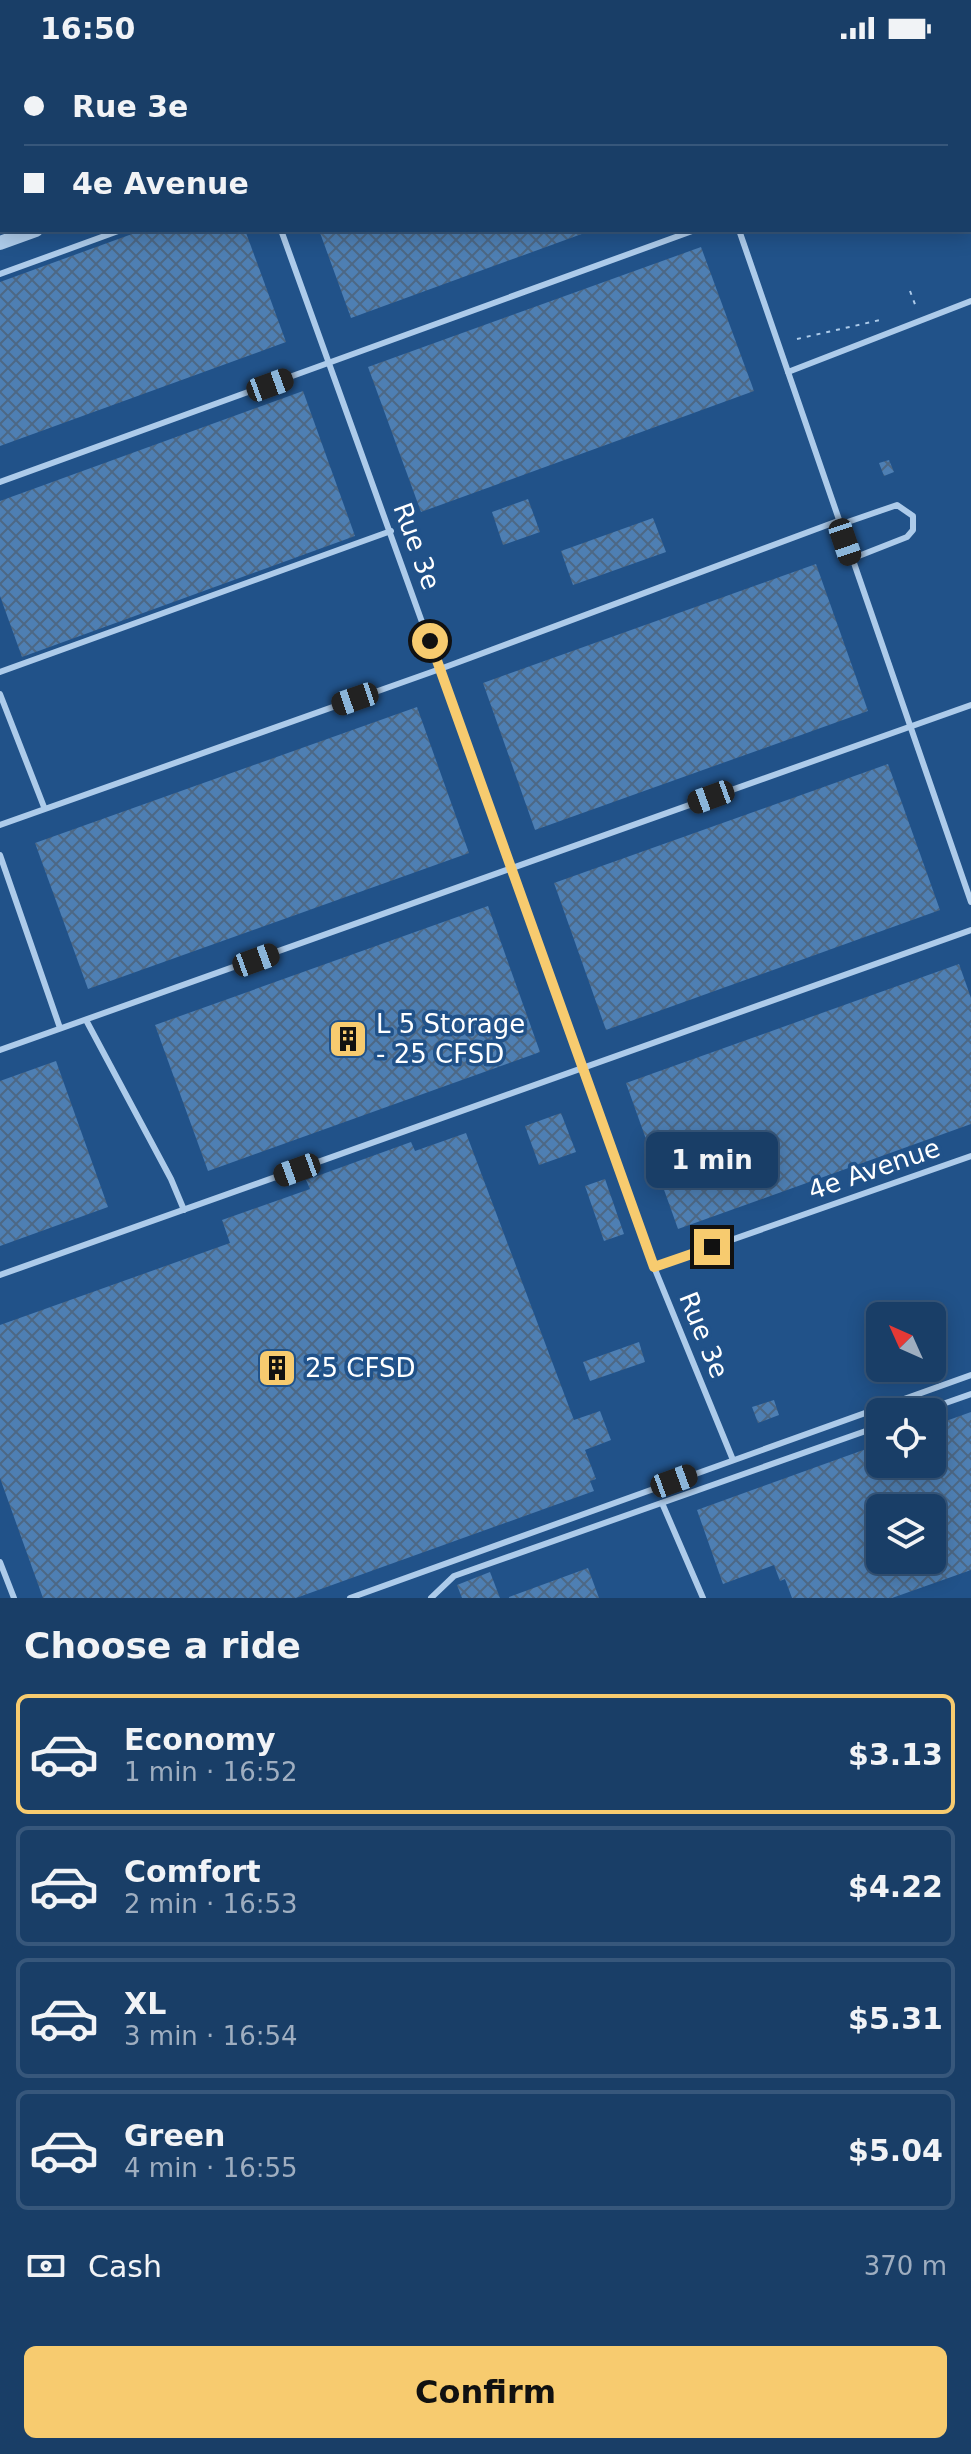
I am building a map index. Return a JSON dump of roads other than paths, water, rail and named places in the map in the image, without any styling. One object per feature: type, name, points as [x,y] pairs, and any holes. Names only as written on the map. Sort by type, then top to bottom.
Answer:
[{"type":"street","points":[[0,243],[30,232]]},
{"type":"lane","points":[[0,274],[116,232]]},
{"type":"lane","name":"Rue 3e","points":[[282,232],[654,1267],[733,1460]]},
{"type":"lane","points":[[0,482],[690,232]]},
{"type":"lane","points":[[740,232],[971,902]]},
{"type":"lane","points":[[788,372],[971,301]]},
{"type":"lane","points":[[0,825],[440,669],[838,523],[897,505],[913,516],[913,530],[907,537],[851,559]]},
{"type":"lane","points":[[0,672],[391,531]]},
{"type":"lane","points":[[0,694],[44,807]]},
{"type":"lane","points":[[0,1050],[971,705]]},
{"type":"lane","points":[[0,855],[60,1028]]},
{"type":"lane","points":[[0,1275],[971,930]]},
{"type":"lane","points":[[86,1020],[171,1179],[184,1210]]},
{"type":"lane","name":"4e Avenue","points":[[654,1267],[971,1156]]},
{"type":"lane","points":[[350,1598],[971,1375]]},
{"type":"lane","points":[[946,1403],[971,1394]]},
{"type":"lane","points":[[431,1598],[454,1576],[866,1431]]},
{"type":"lane","points":[[662,1503],[703,1598]]},
{"type":"lane","points":[[0,1562],[14,1598]]},
{"type":"place","name":"L 5 Storage - 25 CFSD","points":[[348,1039]]},
{"type":"place","name":"25 CFSD","points":[[277,1368]]}]
